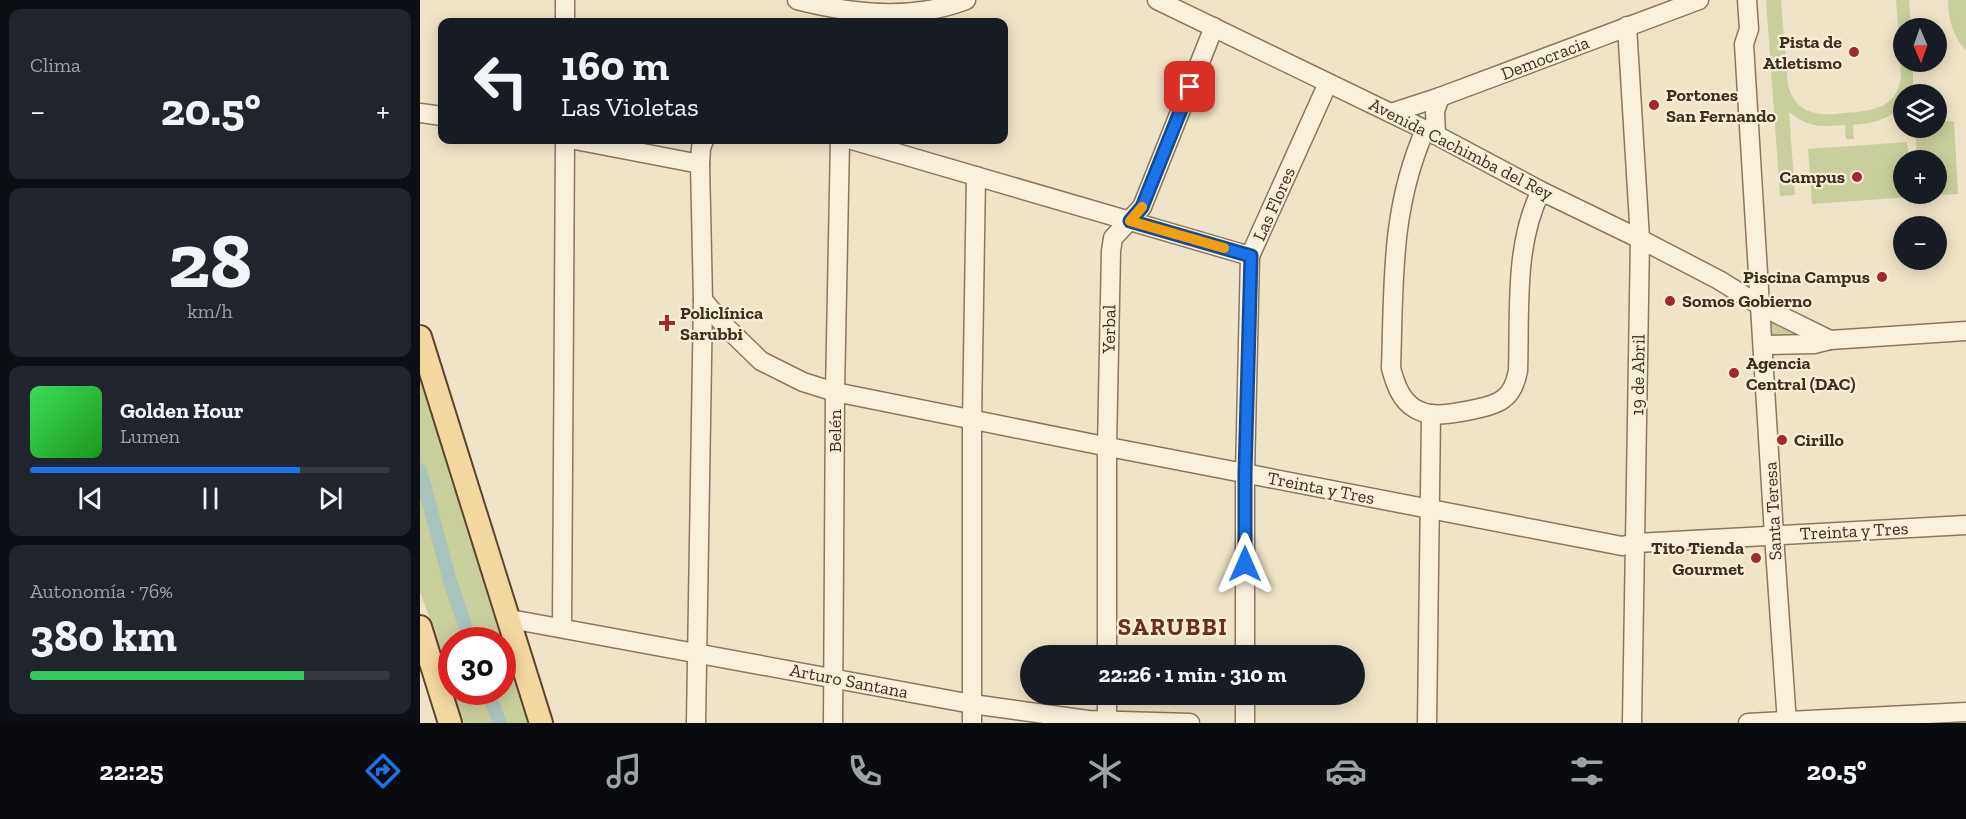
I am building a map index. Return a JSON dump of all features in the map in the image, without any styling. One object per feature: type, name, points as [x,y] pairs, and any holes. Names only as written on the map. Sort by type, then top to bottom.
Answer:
[{"type":"main road","points":[[420,337],[541,723]]},
{"type":"main road","points":[[420,627],[450,723]]},
{"type":"street","points":[[565,0],[565,18]]},
{"type":"street","points":[[797,0],[836,10],[908,13],[936,9],[966,0]]},
{"type":"street","name":"Avenida Cachimba del Rey","points":[[1157,0],[1391,113],[1761,302],[1827,332],[1836,339]]},
{"type":"street","name":"Democracia","points":[[1391,113],[1440,97],[1699,0]]},
{"type":"street","points":[[1735,0],[1738,31],[1744,44]]},
{"type":"street","points":[[1744,44],[1749,29],[1747,0]]},
{"type":"street","name":"Yerbal","points":[[1107,645],[1107,447],[1113,238],[1142,207],[1214,27]]},
{"type":"street","name":"19 de Abril","points":[[1627,27],[1640,239],[1632,723]]},
{"type":"street","name":"Santa Teresa","points":[[1744,44],[1787,722]]},
{"type":"street","name":"Las Flores","points":[[1245,645],[1245,473],[1251,256],[1328,83]]},
{"type":"street","points":[[1440,97],[1430,133],[1417,147],[1401,200],[1396,233],[1391,368],[1395,383],[1403,398],[1414,409],[1431,414],[1486,408],[1504,399],[1515,385],[1518,371],[1525,232],[1541,190]]},
{"type":"street","points":[[420,113],[438,116]]},
{"type":"street","points":[[562,628],[565,144]]},
{"type":"street","points":[[595,144],[700,164]]},
{"type":"street","points":[[696,723],[703,300],[700,164],[702,144]]},
{"type":"street","name":"Belén","points":[[833,723],[840,144]]},
{"type":"street","points":[[866,144],[1251,256]]},
{"type":"street","points":[[972,723],[972,421],[976,176]]},
{"type":"street","points":[[1719,280],[1733,281],[1743,277],[1753,266],[1757,255]]},
{"type":"street","name":"Treinta y Tres","points":[[703,300],[761,362],[802,382],[836,392],[972,421],[1622,546],[1636,543],[1966,525]]},
{"type":"street","points":[[1764,345],[1814,344],[1836,339],[1966,332]]},
{"type":"street","points":[[1427,723],[1431,414]]},
{"type":"street","name":"Arturo Santana","points":[[510,619],[972,704],[1107,722],[1190,723]]},
{"type":"street","points":[[1107,705],[1107,722]]},
{"type":"street","points":[[1245,705],[1245,723]]},
{"type":"street","points":[[1748,723],[1966,712]]},
{"type":"green space","points":[[1766,0],[1781,0],[1788,85],[1792,96],[1804,109],[1826,114],[1865,111],[1875,109],[1893,98],[1893,113],[1874,122],[1853,125],[1854,139],[1846,139],[1845,125],[1809,124],[1789,112],[1795,195],[1780,196]]},
{"type":"green space","points":[[1896,0],[1909,0],[1910,18],[1897,18]]},
{"type":"green space","points":[[1948,0],[1966,0],[1966,51],[1952,27]]},
{"type":"green space","points":[[1901,72],[1913,72],[1913,84],[1899,84]]},
{"type":"green space","points":[[1947,121],[1954,121],[1958,194],[1947,195],[1947,150],[1916,150],[1916,138],[1947,138]]},
{"type":"green space","name":"Campus","points":[[1907,142],[1908,150],[1893,150],[1893,198],[1812,204],[1808,149]]},
{"type":"green space","points":[[1769,314],[1816,337],[1770,340]]},
{"type":"green space","points":[[420,360],[502,627],[438,627],[438,641],[420,592]]},
{"type":"green space","points":[[516,674],[531,723],[462,723],[457,705],[516,705]]},
{"type":"waterway","points":[[420,470],[450,581],[466,627]]},
{"type":"waterway","points":[[493,705],[500,723]]},
{"type":"slow traffic","points":[[1142,207],[1130,221],[1224,248]]},
{"type":"place","name":"Pista de Atletismo","points":[[1854,52]]},
{"type":"place","name":"Portones San Fernando","points":[[1654,105]]},
{"type":"place","name":"Campus","points":[[1857,177]]},
{"type":"place","name":"Piscina Campus","points":[[1882,277]]},
{"type":"place","name":"Somos Gobierno","points":[[1670,301]]},
{"type":"place","name":"Policlínica Sarubbi","points":[[667,323]]},
{"type":"place","name":"Agencia Central (DAC)","points":[[1734,373]]},
{"type":"place","name":"Cirillo","points":[[1782,440]]},
{"type":"place","name":"Tito Tienda Gourmet","points":[[1756,558]]},
{"type":"district","name":"SARUBBI","points":[[1173,627]]},
{"type":"route","points":[[1190,87],[1142,207],[1130,221],[1251,256],[1245,564]]}]
